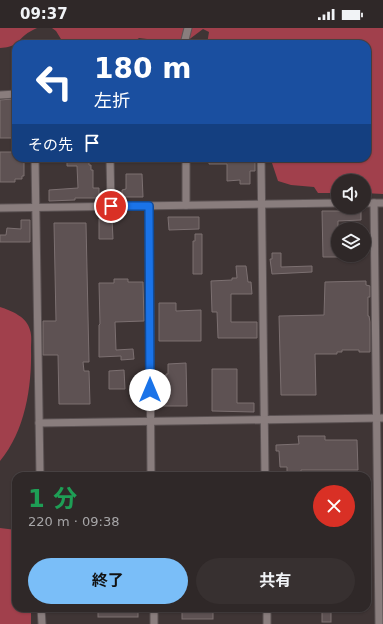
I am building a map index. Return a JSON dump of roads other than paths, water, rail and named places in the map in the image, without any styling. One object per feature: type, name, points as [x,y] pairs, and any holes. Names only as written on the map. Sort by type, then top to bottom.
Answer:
[{"type":"street","points":[[185,40],[188,28]]},
{"type":"street","points":[[0,94],[12,94]]},
{"type":"street","points":[[35,162],[40,472]]},
{"type":"street","points":[[110,162],[111,206]]},
{"type":"street","points":[[186,162],[186,205]]},
{"type":"street","points":[[261,162],[265,472]]},
{"type":"street","points":[[380,624],[380,418],[374,203],[383,202]]},
{"type":"street","points":[[0,208],[331,203]]},
{"type":"street","points":[[149,206],[152,472]]},
{"type":"street","points":[[39,423],[380,418]]},
{"type":"street","points":[[41,612],[42,624]]},
{"type":"street","points":[[154,612],[154,624]]},
{"type":"street","points":[[267,612],[267,624]]}]
